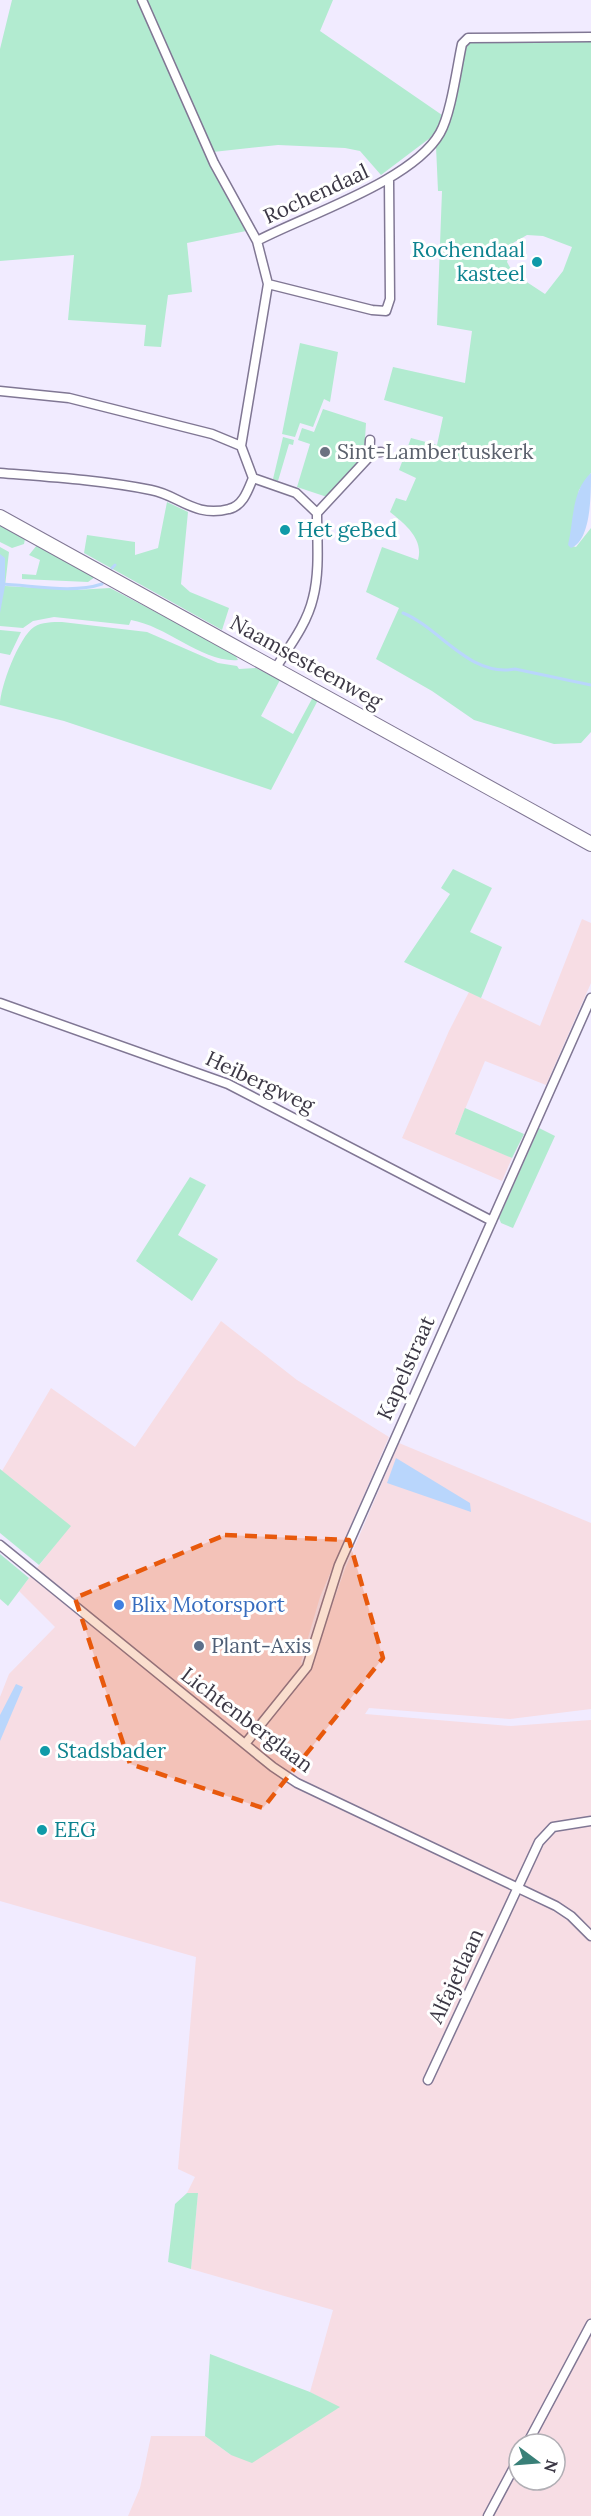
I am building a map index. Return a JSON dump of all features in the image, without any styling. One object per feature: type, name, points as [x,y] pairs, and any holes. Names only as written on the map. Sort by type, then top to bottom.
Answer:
[{"type":"main road","name":"Naamsesteenweg","points":[[0,517],[591,844]]},
{"type":"street","points":[[0,473],[149,489],[186,506],[219,511],[232,509],[241,503],[253,478],[241,446],[268,284],[257,241],[214,163],[142,0]]},
{"type":"street","name":"Rochendaal","points":[[257,241],[389,180],[432,144],[440,134],[462,44],[468,38],[591,37]]},
{"type":"street","name":"Rochendaal","points":[[268,284],[372,310],[386,310],[390,299],[389,180]]},
{"type":"street","points":[[0,391],[69,398],[212,434],[241,446]]},
{"type":"street","points":[[275,669],[301,627],[314,598],[317,567],[317,513],[370,453],[370,440]]},
{"type":"street","points":[[370,453],[381,452]]},
{"type":"street","points":[[253,478],[296,493],[317,513]]},
{"type":"street","name":"Kapelstraat","points":[[244,1744],[307,1666],[339,1565],[591,998]]},
{"type":"street","name":"Heibergweg","points":[[0,1003],[228,1084],[492,1221]]},
{"type":"street","name":"Lichtenberglaan","points":[[0,1545],[244,1744],[297,1783],[572,1916],[591,1936]]},
{"type":"street","name":"Alfajetlaan","points":[[428,2080],[539,1842],[559,1825],[591,1821]]},
{"type":"street","points":[[533,2432],[591,2325]]},
{"type":"street","points":[[488,2516],[507,2480]]},
{"type":"highlighted area","points":[[225,1535],[349,1540],[383,1658],[263,1808],[130,1764],[75,1598]]},
{"type":"shaded area","points":[[582,919],[591,923],[591,983],[546,1085],[485,1061],[455,1133],[512,1158],[502,1181],[402,1138],[449,1031],[469,992],[540,1026]]},
{"type":"shaded area","points":[[221,1321],[297,1380],[389,1437],[320,1597],[301,1662],[308,1673],[345,1569],[399,1443],[591,1523],[591,1709],[510,1719],[369,1708],[365,1714],[511,1726],[591,1720],[591,2516],[128,2516],[140,2488],[151,2436],[205,2436],[231,2455],[339,2408],[310,2392],[333,2310],[191,2269],[198,2193],[187,2193],[195,2177],[178,2169],[196,1957],[0,1901],[0,1697],[9,1674],[55,1627],[19,1591],[70,1526],[2,1471],[51,1388],[135,1447]]},
{"type":"green space","points":[[12,0],[138,0],[214,173],[246,231],[187,243],[192,292],[168,295],[161,347],[144,346],[146,325],[68,320],[74,255],[0,261],[0,49]]},
{"type":"green space","points":[[146,0],[333,0],[320,31],[442,115],[439,127],[434,135],[381,175],[360,151],[345,148],[278,145],[213,152]]},
{"type":"green space","points":[[591,39],[591,473],[579,490],[569,545],[576,547],[591,528],[591,732],[581,743],[554,744],[474,720],[432,691],[376,659],[399,608],[366,592],[382,547],[418,560],[419,552],[412,533],[390,512],[396,498],[406,501],[416,478],[399,470],[411,438],[437,445],[443,417],[384,400],[393,367],[465,383],[472,331],[437,325],[442,191],[438,191],[436,146],[444,133],[466,44],[470,40]],"holes":[[[527,235],[543,236],[572,247],[563,271],[545,294],[513,273],[507,262],[513,243]]]},
{"type":"green space","points":[[300,343],[338,352],[330,402],[324,399],[313,427],[300,423],[295,437],[282,434]]},
{"type":"green space","points":[[323,409],[366,423],[364,455],[327,497],[297,487],[310,444],[298,440],[302,428],[314,432]]},
{"type":"green space","points":[[283,437],[294,440],[293,445],[289,444],[278,481],[273,479]]},
{"type":"green space","points":[[167,502],[188,512],[181,584],[190,592],[229,608],[222,630],[84,553],[87,535],[135,542],[135,555],[158,548]]},
{"type":"green space","points":[[0,525],[25,539],[24,544],[12,548],[0,542]]},
{"type":"green space","points":[[37,545],[95,577],[88,582],[22,579],[22,574],[36,575],[40,560],[29,555]]},
{"type":"green space","points":[[0,547],[9,552],[5,586],[76,590],[110,588],[234,653],[238,660],[212,656],[158,629],[131,620],[129,625],[54,617],[33,621],[23,628],[0,626]]},
{"type":"green space","points":[[62,622],[147,632],[218,663],[237,666],[239,669],[256,668],[280,680],[261,716],[293,734],[313,697],[318,700],[271,790],[64,721],[0,705],[11,663],[28,632],[40,624]]},
{"type":"green space","points":[[0,630],[21,632],[10,655],[0,653]]},
{"type":"green space","points":[[453,869],[492,888],[470,932],[502,947],[481,998],[404,962],[450,894],[441,888]]},
{"type":"green space","points":[[465,1108],[524,1134],[512,1158],[455,1134]]},
{"type":"green space","points":[[539,1128],[555,1136],[513,1228],[501,1223],[499,1218]]},
{"type":"green space","points":[[190,1177],[206,1185],[178,1235],[218,1259],[192,1301],[136,1261]]},
{"type":"green space","points":[[0,1469],[71,1526],[39,1565],[0,1533]]},
{"type":"green space","points":[[0,1554],[29,1578],[8,1606],[0,1599]]},
{"type":"green space","points":[[187,2193],[198,2193],[191,2269],[168,2262],[175,2204]]},
{"type":"green space","points":[[210,2354],[310,2392],[340,2407],[252,2463],[231,2455],[205,2436]]},
{"type":"water","points":[[591,473],[590,505],[586,527],[578,544],[571,548],[568,545],[574,507],[580,488]]},
{"type":"water","points":[[0,554],[5,558],[5,586],[0,613]]},
{"type":"water","points":[[396,1458],[470,1503],[471,1512],[387,1483]]},
{"type":"water","points":[[16,1684],[23,1687],[0,1741],[0,1715]]},
{"type":"waterway","points":[[112,568],[115,565]]},
{"type":"waterway","points":[[0,584],[65,589],[102,584]]},
{"type":"waterway","points":[[403,613],[430,629],[456,650],[484,666],[499,670],[515,669],[591,685]]},
{"type":"place","name":"Rochendaal kasteel","points":[[537,262]]},
{"type":"place","name":"Sint-Lambertuskerk","points":[[325,452]]},
{"type":"place","name":"Het geBed","points":[[285,530]]},
{"type":"place","name":"Blix Motorsport","points":[[119,1605]]},
{"type":"place","name":"Plant-Axis","points":[[199,1646]]},
{"type":"place","name":"Stadsbader","points":[[45,1751]]},
{"type":"place","name":"EEG","points":[[42,1830]]}]
